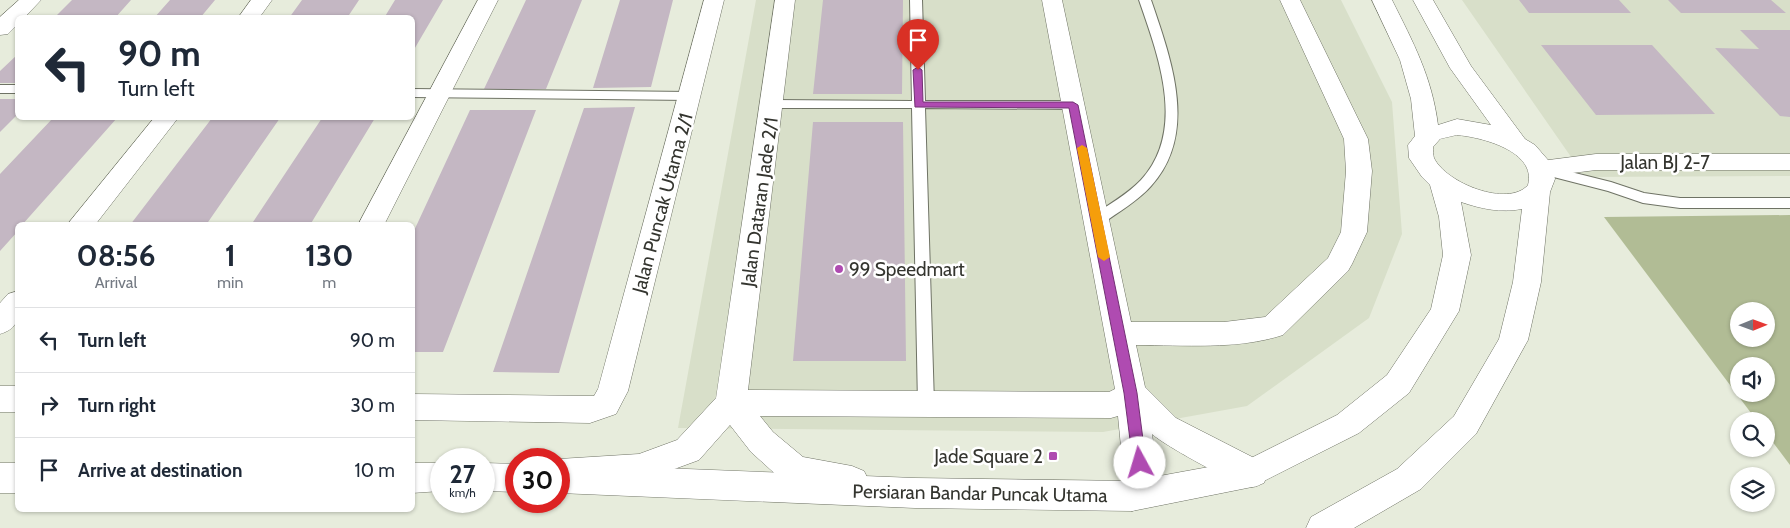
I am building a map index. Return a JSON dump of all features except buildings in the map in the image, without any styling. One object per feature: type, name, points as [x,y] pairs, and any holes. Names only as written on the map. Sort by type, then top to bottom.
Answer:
[{"type":"street","points":[[0,29],[31,0]]},
{"type":"street","points":[[250,15],[262,0]]},
{"type":"street","points":[[373,222],[488,0]]},
{"type":"street","name":"Jalan Puncak Utama 2/1","points":[[415,407],[590,410],[605,405],[613,391],[714,0]]},
{"type":"street","name":"Jalan Dataran Jade 2/1","points":[[731,403],[785,0]]},
{"type":"street","points":[[1052,0],[1131,393],[1141,479],[1132,496]]},
{"type":"street","points":[[1119,334],[1224,333],[1273,327],[1338,264],[1354,232],[1359,171],[1356,139],[1290,0]]},
{"type":"street","points":[[1423,0],[1462,68],[1517,144]]},
{"type":"street","points":[[1385,3],[1411,60],[1423,99],[1427,136]]},
{"type":"street","points":[[82,222],[164,120]]},
{"type":"street","points":[[1323,528],[1409,480],[1465,425],[1513,340],[1527,282],[1540,181],[1532,156],[1517,144],[1498,135],[1477,129],[1457,127],[1440,130],[1427,136],[1420,146],[1421,158],[1429,171],[1444,184],[1463,195],[1506,204],[1525,201],[1540,181]]},
{"type":"street","name":"Jalan BJ 2-7","points":[[1540,181],[1596,162],[1790,162]]},
{"type":"street","name":"Persiaran Bandar Puncak Utama","points":[[570,479],[915,493],[1132,496],[1252,473],[1348,424],[1398,384],[1445,311],[1458,255],[1452,216],[1444,184]]},
{"type":"street","points":[[0,323],[15,306]]},
{"type":"street","points":[[570,471],[639,468],[688,450],[731,403],[1110,405],[1122,400],[1131,393]]},
{"type":"street","points":[[1131,393],[1166,427],[1196,446],[1252,473]]},
{"type":"street","points":[[0,399],[15,399]]},
{"type":"street","points":[[731,403],[762,442],[794,470],[915,493]]},
{"type":"street","points":[[415,478],[430,477]]},
{"type":"street","points":[[0,478],[15,478]]},
{"type":"lane","points":[[916,0],[926,404]]},
{"type":"lane","points":[[1097,220],[1148,181],[1168,149],[1172,114],[1166,61],[1145,0]]},
{"type":"lane","points":[[0,89],[15,89]]},
{"type":"lane","points":[[415,93],[690,96]]},
{"type":"lane","points":[[772,104],[1073,105]]},
{"type":"lane","points":[[1540,181],[1611,187],[1643,198],[1680,203],[1790,203]]},
{"type":"shaded area","points":[[756,0],[1341,0],[1392,102],[1402,234],[1369,318],[1247,406],[1103,432],[678,428]]},
{"type":"shaded area","points":[[1462,0],[1790,0],[1790,176],[1585,177]]},
{"type":"green space","points":[[1790,215],[1790,465],[1775,445],[1775,412],[1750,412],[1743,402],[1775,402],[1775,357],[1730,357],[1730,385],[1604,217]]},
{"type":"slow traffic","points":[[1082,148],[1104,257]]},
{"type":"place","name":"99 Speedmart","points":[[839,269]]},
{"type":"place","name":"Jade Square 2","points":[[1053,456]]},
{"type":"route","points":[[918,70],[918,105],[1073,105],[1131,393],[1140,463]]}]
